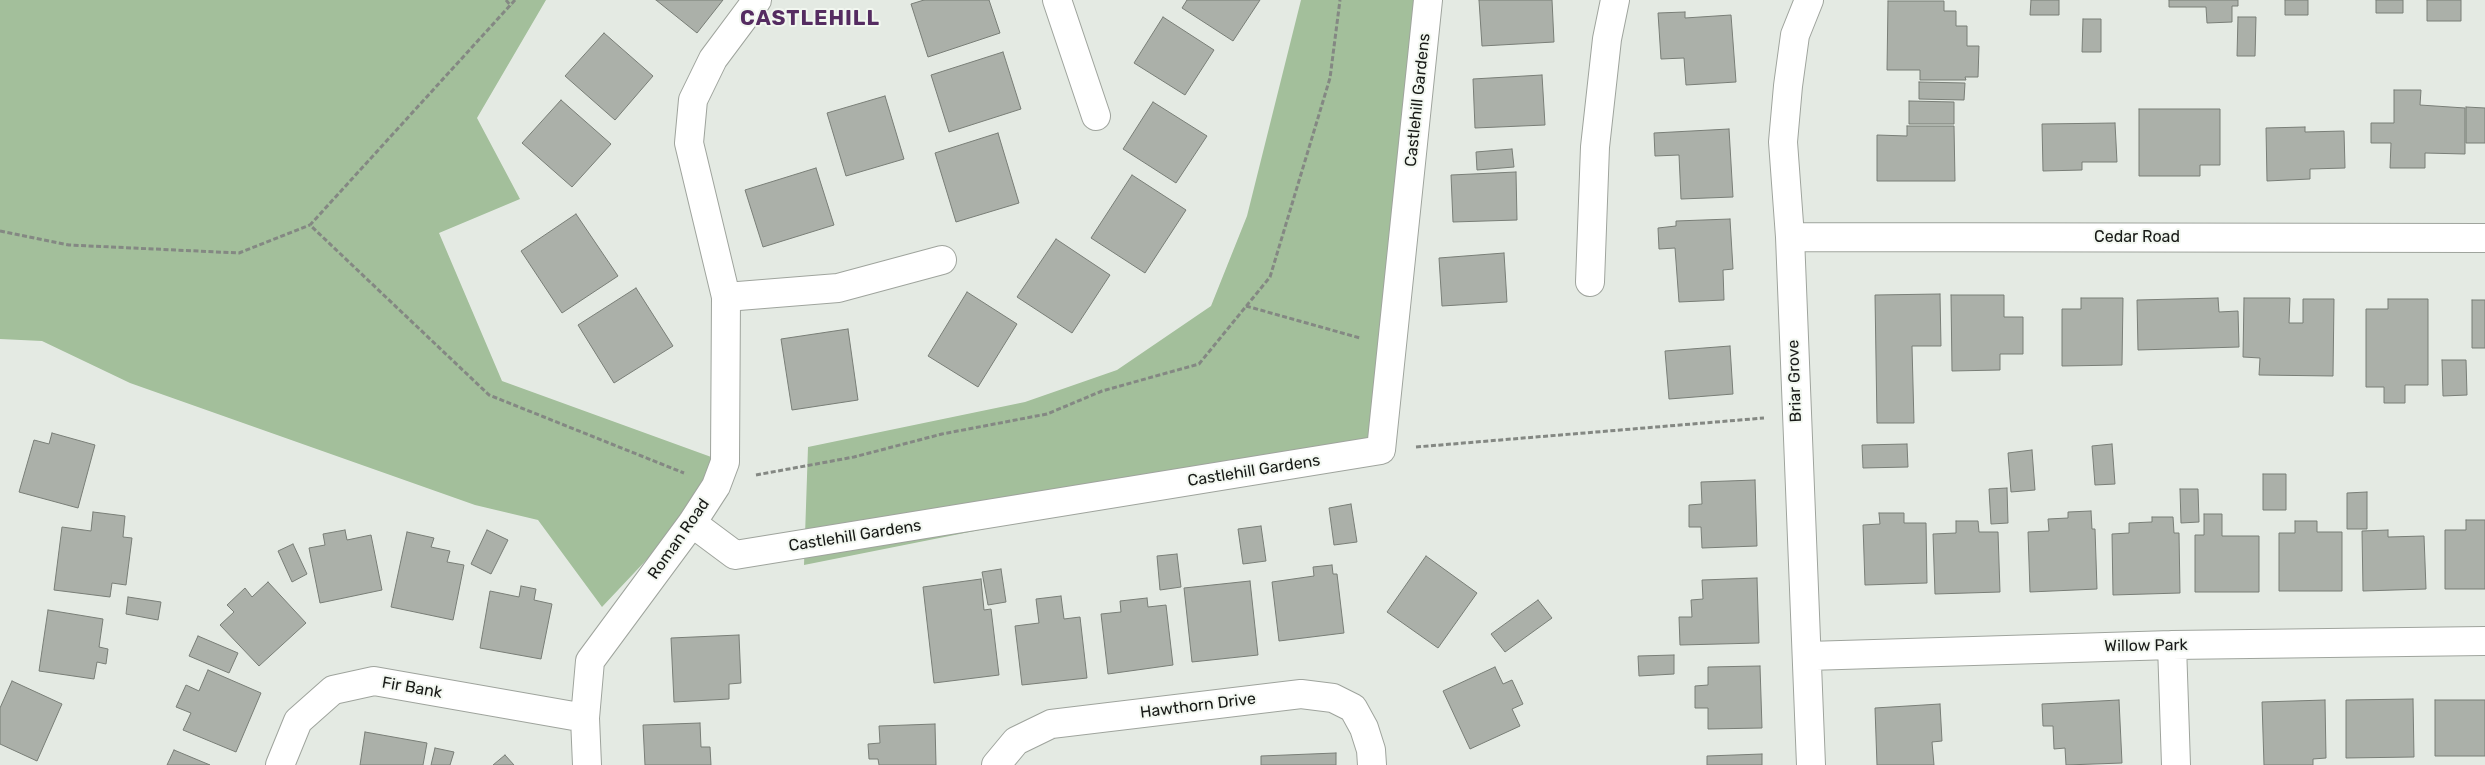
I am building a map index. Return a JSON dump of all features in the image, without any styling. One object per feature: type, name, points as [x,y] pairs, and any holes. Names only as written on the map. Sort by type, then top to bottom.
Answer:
[{"type":"street","name":"Roman Road","points":[[587,765],[585,718],[590,661],[692,523],[716,486],[725,462],[726,297],[689,144],[693,100],[713,59],[757,0]]},
{"type":"street","points":[[1057,0],[1096,116]]},
{"type":"street","name":"Castlehill Gardens","points":[[692,523],[735,555],[1380,450],[1428,0]]},
{"type":"street","points":[[1590,282],[1595,147],[1607,39],[1615,0]]},
{"type":"street","name":"Briar Grove","points":[[1809,0],[1795,35],[1783,142],[1790,237],[1811,765]]},
{"type":"street","name":"Cedar Road","points":[[1790,237],[2485,238]]},
{"type":"street","points":[[726,297],[838,288],[942,260]]},
{"type":"street","name":"Willow Park","points":[[1808,656],[2172,645],[2485,640]]},
{"type":"street","points":[[2172,645],[2176,765]]},
{"type":"street","name":"Fir Bank","points":[[280,765],[298,721],[332,690],[374,681],[585,718]]},
{"type":"street","name":"Hawthorn Drive","points":[[996,765],[1016,741],[1051,724],[1301,694],[1332,698],[1353,708],[1364,728],[1371,750],[1372,765]]},
{"type":"path","points":[[506,0],[511,6]]},
{"type":"path","points":[[0,230],[69,245],[239,253],[310,224],[515,0]]},
{"type":"path","points":[[310,224],[489,395],[716,486],[766,473],[854,456],[942,434],[1047,414],[1102,391],[1200,364],[1270,277],[1290,217],[1330,78],[1340,0]]},
{"type":"path","points":[[1246,306],[1392,347]]},
{"type":"path","points":[[1380,450],[1797,415]]},
{"type":"green space","points":[[0,0],[546,0],[477,118],[520,199],[439,233],[502,381],[725,462],[716,486],[602,607],[538,520],[475,505],[130,383],[42,341],[0,339]]},
{"type":"green space","points":[[1301,0],[1428,0],[1381,450],[804,565],[808,447],[1025,402],[1117,370],[1211,306],[1247,216]]},
{"type":"building","points":[[656,0],[723,0],[697,33]]},
{"type":"building","points":[[924,0],[989,0],[1000,33],[928,57],[911,4]]},
{"type":"building","points":[[1187,0],[1260,0],[1233,41],[1182,8]]},
{"type":"building","points":[[1479,0],[1552,0],[1554,42],[1482,46]]},
{"type":"building","points":[[2031,0],[2059,0],[2059,15],[2030,15]]},
{"type":"building","points":[[2169,0],[2238,0],[2238,6],[2232,6],[2232,22],[2207,23],[2206,7],[2169,7]]},
{"type":"building","points":[[2285,0],[2308,0],[2308,15],[2285,15]]},
{"type":"building","points":[[2376,0],[2403,0],[2403,13],[2376,13]]},
{"type":"building","points":[[2427,0],[2461,0],[2461,21],[2427,21]]},
{"type":"building","points":[[1888,1],[1944,1],[1944,11],[1956,11],[1956,26],[1967,26],[1967,46],[1979,46],[1978,77],[1965,77],[1966,80],[1920,80],[1920,70],[1887,70]]},
{"type":"building","points":[[1685,12],[1685,18],[1731,15],[1736,82],[1686,85],[1684,58],[1661,59],[1658,13]]},
{"type":"building","points":[[1163,17],[1214,50],[1185,95],[1134,63]]},
{"type":"building","points":[[2238,17],[2256,17],[2255,56],[2237,56]]},
{"type":"building","points":[[2083,19],[2101,19],[2101,52],[2082,52]]},
{"type":"building","points":[[604,33],[653,76],[615,120],[565,76]]},
{"type":"building","points":[[1003,52],[1021,109],[949,132],[931,75]]},
{"type":"building","points":[[1542,75],[1545,125],[1475,128],[1473,79]]},
{"type":"building","points":[[1919,82],[1965,83],[1964,100],[1919,99]]},
{"type":"building","points":[[2394,90],[2421,90],[2420,105],[2465,108],[2465,154],[2425,153],[2425,168],[2390,168],[2391,143],[2371,143],[2371,123],[2394,123]]},
{"type":"building","points":[[885,96],[904,159],[846,176],[827,113]]},
{"type":"building","points":[[561,100],[611,144],[572,187],[522,143]]},
{"type":"building","points":[[1909,101],[1954,102],[1954,124],[1909,124]]},
{"type":"building","points":[[1153,102],[1207,136],[1176,183],[1123,149]]},
{"type":"building","points":[[2466,107],[2485,108],[2485,143],[2466,143]]},
{"type":"building","points":[[2139,109],[2220,109],[2220,165],[2200,165],[2200,176],[2139,176]]},
{"type":"building","points":[[2115,123],[2117,162],[2082,162],[2082,170],[2043,171],[2042,124]]},
{"type":"building","points":[[1907,126],[1954,126],[1955,181],[1877,181],[1877,135],[1907,136]]},
{"type":"building","points":[[2305,127],[2305,132],[2344,131],[2345,168],[2310,169],[2310,179],[2267,181],[2266,128]]},
{"type":"building","points":[[1729,129],[1733,197],[1681,199],[1679,155],[1655,156],[1654,133]]},
{"type":"building","points":[[998,133],[1019,203],[956,222],[935,153]]},
{"type":"building","points":[[1512,149],[1514,167],[1477,170],[1476,152]]},
{"type":"building","points":[[816,168],[834,225],[763,247],[745,190]]},
{"type":"building","points":[[1516,172],[1517,220],[1453,222],[1451,175]]},
{"type":"building","points":[[1132,175],[1186,210],[1145,273],[1091,238]]},
{"type":"building","points":[[576,214],[618,276],[562,313],[521,251]]},
{"type":"building","points":[[1730,219],[1733,269],[1723,270],[1724,300],[1679,302],[1675,248],[1659,249],[1658,228],[1676,226],[1676,221]]},
{"type":"building","points":[[1056,239],[1110,275],[1072,333],[1017,297]]},
{"type":"building","points":[[1504,253],[1507,302],[1442,306],[1439,258]]},
{"type":"building","points":[[636,288],[673,346],[614,383],[578,325]]},
{"type":"building","points":[[967,292],[1017,324],[978,387],[928,356]]},
{"type":"building","points":[[1940,294],[1941,346],[1912,346],[1914,423],[1877,423],[1875,295]]},
{"type":"building","points":[[1951,295],[2004,295],[2004,317],[2023,317],[2023,354],[2000,354],[2000,370],[1952,371]]},
{"type":"building","points":[[2081,298],[2123,298],[2122,365],[2062,366],[2062,309],[2081,309]]},
{"type":"building","points":[[2218,298],[2219,312],[2238,311],[2239,347],[2138,350],[2137,300]]},
{"type":"building","points":[[2244,298],[2290,298],[2289,323],[2303,323],[2303,299],[2334,299],[2333,376],[2259,375],[2260,358],[2243,357]]},
{"type":"building","points":[[2388,299],[2428,299],[2428,385],[2405,385],[2405,403],[2384,403],[2384,387],[2366,387],[2366,309],[2388,309]]},
{"type":"building","points":[[2472,300],[2485,300],[2485,348],[2472,348]]},
{"type":"building","points":[[848,329],[858,400],[792,410],[781,339]]},
{"type":"building","points":[[1730,346],[1733,394],[1669,399],[1665,351]]},
{"type":"building","points":[[2442,360],[2466,360],[2467,395],[2443,396]]},
{"type":"building","points":[[52,433],[95,445],[78,508],[19,492],[34,440],[49,444]]},
{"type":"building","points":[[1907,444],[1908,467],[1863,468],[1862,445]]},
{"type":"building","points":[[2112,444],[2115,484],[2095,485],[2092,446]]},
{"type":"building","points":[[2032,450],[2035,490],[2011,492],[2008,453]]},
{"type":"building","points":[[2263,474],[2286,474],[2286,510],[2263,510]]},
{"type":"building","points":[[1755,480],[1757,546],[1702,548],[1701,527],[1689,527],[1689,505],[1702,504],[1701,482]]},
{"type":"building","points":[[2007,488],[2008,523],[1991,524],[1989,489]]},
{"type":"building","points":[[2180,489],[2198,489],[2199,522],[2181,523]]},
{"type":"building","points":[[2367,492],[2367,529],[2347,529],[2347,493]]},
{"type":"building","points":[[1351,504],[1357,542],[1334,545],[1329,508]]},
{"type":"building","points":[[2091,511],[2092,529],[2095,529],[2097,589],[2030,592],[2028,532],[2049,531],[2048,519],[2068,518],[2068,512]]},
{"type":"building","points":[[93,512],[125,516],[123,537],[132,538],[126,585],[112,583],[110,597],[54,590],[62,527],[91,531]]},
{"type":"building","points":[[1879,513],[1904,513],[1904,523],[1926,523],[1927,583],[1865,585],[1863,525],[1880,524]]},
{"type":"building","points":[[2204,514],[2222,514],[2222,536],[2259,536],[2259,592],[2195,592],[2195,535],[2204,535]]},
{"type":"building","points":[[2152,517],[2173,517],[2174,533],[2179,533],[2180,593],[2113,595],[2112,534],[2129,533],[2129,523],[2152,522]]},
{"type":"building","points":[[2466,520],[2485,520],[2485,589],[2445,589],[2445,530],[2466,530]]},
{"type":"building","points":[[1956,521],[1978,521],[1979,532],[1998,532],[2000,592],[1935,594],[1933,534],[1956,533]]},
{"type":"building","points":[[2295,521],[2317,521],[2317,532],[2342,532],[2342,591],[2279,591],[2279,533],[2295,533]]},
{"type":"building","points":[[1261,526],[1266,561],[1243,564],[1238,529]]},
{"type":"building","points":[[345,530],[347,540],[371,535],[382,590],[320,603],[309,548],[325,545],[323,534]]},
{"type":"building","points":[[487,530],[508,540],[491,574],[471,564]]},
{"type":"building","points":[[2388,530],[2388,537],[2424,536],[2426,589],[2363,591],[2362,531]]},
{"type":"building","points":[[407,532],[434,538],[431,547],[450,551],[447,562],[464,565],[453,620],[391,607]]},
{"type":"building","points":[[293,544],[307,574],[292,582],[278,551]]},
{"type":"building","points":[[1177,554],[1181,587],[1160,590],[1157,556]]},
{"type":"building","points":[[1426,556],[1477,593],[1438,648],[1387,612]]},
{"type":"building","points":[[1332,565],[1333,574],[1337,574],[1344,633],[1279,641],[1272,582],[1314,576],[1313,567]]},
{"type":"building","points":[[1001,569],[1006,602],[988,605],[982,572]]},
{"type":"building","points":[[1757,578],[1759,643],[1680,645],[1679,617],[1692,617],[1691,600],[1703,599],[1702,580]]},
{"type":"building","points":[[981,579],[984,610],[991,609],[999,675],[934,683],[923,587]]},
{"type":"building","points":[[1250,581],[1258,655],[1192,662],[1184,588]]},
{"type":"building","points":[[268,582],[306,623],[259,666],[220,625],[234,612],[227,605],[245,588],[252,597]]},
{"type":"building","points":[[521,586],[536,589],[534,600],[552,604],[541,659],[480,648],[490,591],[519,597]]},
{"type":"building","points":[[1061,596],[1064,619],[1080,617],[1087,678],[1022,685],[1015,626],[1039,623],[1036,599]]},
{"type":"building","points":[[128,597],[161,602],[158,620],[126,614]]},
{"type":"building","points":[[1147,598],[1148,607],[1166,605],[1173,665],[1108,674],[1101,614],[1121,612],[1120,601]]},
{"type":"building","points":[[1538,600],[1552,618],[1505,652],[1491,634]]},
{"type":"building","points":[[48,610],[103,619],[99,647],[108,649],[106,664],[97,662],[94,679],[39,671]]},
{"type":"building","points":[[739,635],[741,683],[729,684],[729,699],[674,702],[671,638]]},
{"type":"building","points":[[198,636],[238,653],[229,673],[189,656]]},
{"type":"building","points":[[1674,655],[1674,674],[1639,676],[1638,656]]},
{"type":"building","points":[[1760,666],[1762,728],[1708,729],[1708,708],[1695,708],[1695,686],[1708,685],[1708,667]]},
{"type":"building","points":[[1495,667],[1503,684],[1512,680],[1523,704],[1512,709],[1520,726],[1470,749],[1443,691]]},
{"type":"building","points":[[208,670],[261,693],[236,752],[183,730],[191,713],[176,707],[186,685],[199,691]]},
{"type":"building","points":[[12,681],[62,704],[37,761],[0,744],[0,708]]},
{"type":"building","points":[[2413,699],[2414,757],[2346,758],[2346,700]]},
{"type":"building","points":[[2119,700],[2122,763],[2066,765],[2065,748],[2054,749],[2053,726],[2043,726],[2042,704]]},
{"type":"building","points":[[2325,700],[2326,758],[2313,759],[2313,765],[2264,765],[2262,702]]},
{"type":"building","points":[[2435,700],[2485,700],[2485,756],[2435,756]]},
{"type":"building","points":[[1940,704],[1942,741],[1932,742],[1934,765],[1877,765],[1875,708]]},
{"type":"building","points":[[700,723],[701,747],[710,747],[711,765],[645,765],[643,725]]},
{"type":"building","points":[[935,724],[936,765],[879,765],[878,759],[869,759],[868,744],[880,743],[879,726]]},
{"type":"building","points":[[365,732],[427,743],[423,765],[360,765]]},
{"type":"building","points":[[435,748],[454,752],[450,765],[431,765]]},
{"type":"building","points":[[174,750],[210,765],[167,765]]},
{"type":"building","points":[[1336,753],[1336,765],[1261,765],[1261,756]]},
{"type":"building","points":[[1762,754],[1762,765],[1707,765],[1707,756]]},
{"type":"building","points":[[505,755],[514,765],[493,765]]},
{"type":"district","name":"CASTLEHILL","points":[[810,19]]}]
